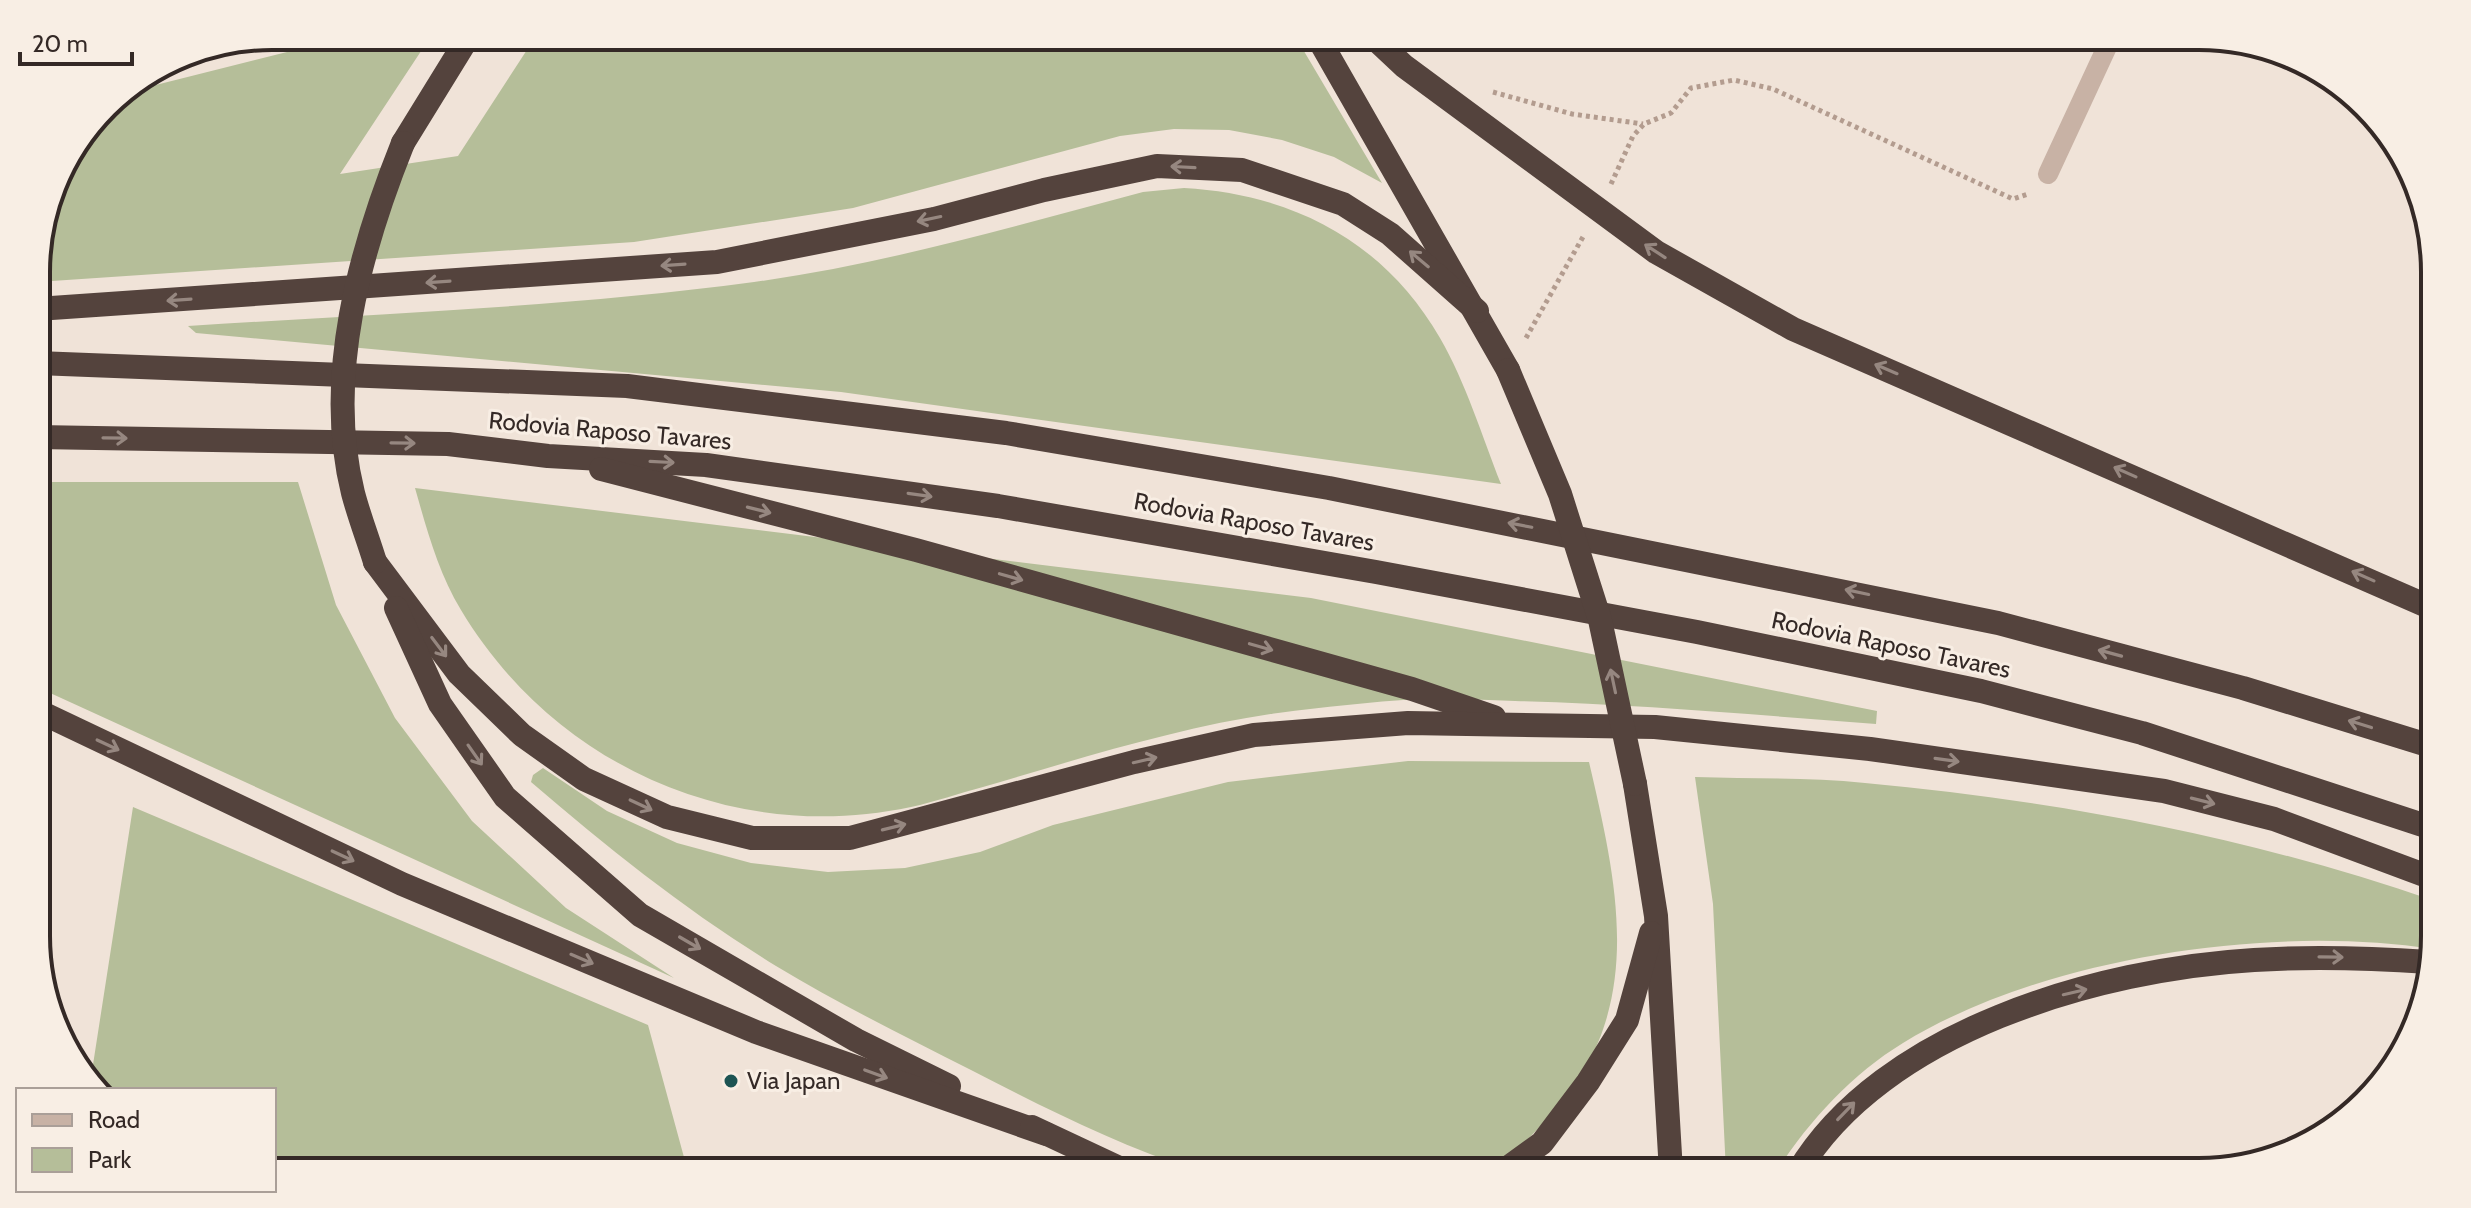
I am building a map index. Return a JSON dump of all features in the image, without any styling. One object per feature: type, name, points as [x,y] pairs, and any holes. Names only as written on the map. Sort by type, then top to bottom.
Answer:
[{"type":"highway","points":[[460,50],[403,143],[373,216],[350,320],[343,409],[352,490],[375,562],[440,704],[505,797],[640,915],[856,1040],[1098,1158]]},
{"type":"highway","points":[[1325,50],[1508,370],[1560,494],[1600,620],[1635,784],[1656,916],[1670,1158]]},
{"type":"highway","points":[[1387,50],[1404,66],[1656,252],[1793,329],[2421,603]]},
{"type":"highway","points":[[50,308],[717,262],[934,219],[1044,190],[1157,166],[1242,170],[1343,204],[1390,234],[1477,311]]},
{"type":"highway","name":"Rodovia Raposo Tavares","points":[[50,364],[627,386],[1006,433],[1329,488],[1998,623],[2243,688],[2421,743]]},
{"type":"highway","name":"Rodovia Raposo Tavares","points":[[50,437],[448,444],[548,456],[706,465],[998,506],[1697,632],[1981,691],[2142,733],[2421,824]]},
{"type":"highway","points":[[548,456],[916,550],[1412,689],[1517,725]]},
{"type":"highway","points":[[375,562],[459,674],[522,735],[584,779],[667,817],[752,838],[850,838],[1134,762],[1254,735],[1408,723],[1655,727],[1854,747],[2164,791],[2274,819],[2421,874]]},
{"type":"highway","points":[[50,717],[430,896],[756,1032],[1046,1134]]},
{"type":"highway","points":[[1521,1158],[1542,1143],[1588,1082],[1627,1020],[1656,916]]},
{"type":"highway","points":[[1809,1158],[1849,1105],[1902,1067],[1982,1024],[2056,997],[2162,972],[2250,960],[2330,956],[2419,961]]},
{"type":"street","points":[[2048,174],[2106,50]]},
{"type":"path","points":[[1508,370],[1598,211],[1633,136],[1644,124],[1671,113],[1691,88],[1734,80],[1773,89],[2013,199],[2036,192],[2048,174]]},
{"type":"path","points":[[1480,88],[1572,114],[1644,124]]},
{"type":"green space","points":[[422,50],[340,174],[458,156],[527,50],[1303,50],[1382,183],[1334,157],[1282,140],[1229,130],[1174,129],[1120,136],[853,208],[634,242],[50,281],[54,228],[67,187],[87,148],[125,105],[148,87],[291,51]]},
{"type":"green space","points":[[1184,188],[1262,200],[1298,213],[1332,229],[1363,249],[1392,274],[1417,304],[1449,355],[1501,484],[841,392],[196,333],[188,326],[543,304],[754,282],[901,255],[1143,192]]},
{"type":"green space","points":[[50,482],[298,482],[336,605],[395,718],[472,821],[566,908],[674,978],[50,693]]},
{"type":"green space","points":[[415,488],[1311,598],[1877,711],[1876,724],[1560,702],[1417,699],[1278,713],[1205,726],[911,807],[844,816],[779,814],[715,802],[654,781],[597,750],[546,712],[500,665],[461,610],[440,566]]},
{"type":"green space","points":[[1408,761],[1589,762],[1609,855],[1615,902],[1617,947],[1613,991],[1601,1035],[1580,1077],[1549,1117],[1520,1147],[1506,1158],[1162,1158],[1138,1149],[998,1084],[848,1007],[776,966],[650,879],[531,782],[533,775],[543,768],[607,811],[677,843],[751,863],[828,872],[905,868],[980,852],[1053,825],[1228,782]]},
{"type":"green space","points":[[1695,777],[1823,780],[1938,791],[2082,811],[2225,840],[2295,858],[2421,896],[2421,936],[2420,948],[2369,942],[2301,941],[2231,945],[2160,954],[2089,969],[2022,989],[1959,1013],[1884,1055],[1832,1100],[1786,1158],[1725,1158],[1713,904]]},
{"type":"green space","points":[[133,807],[648,1025],[684,1158],[277,1158],[276,1088],[111,1088],[93,1066]]},
{"type":"place","name":"Via Japan","points":[[731,1081]]}]
